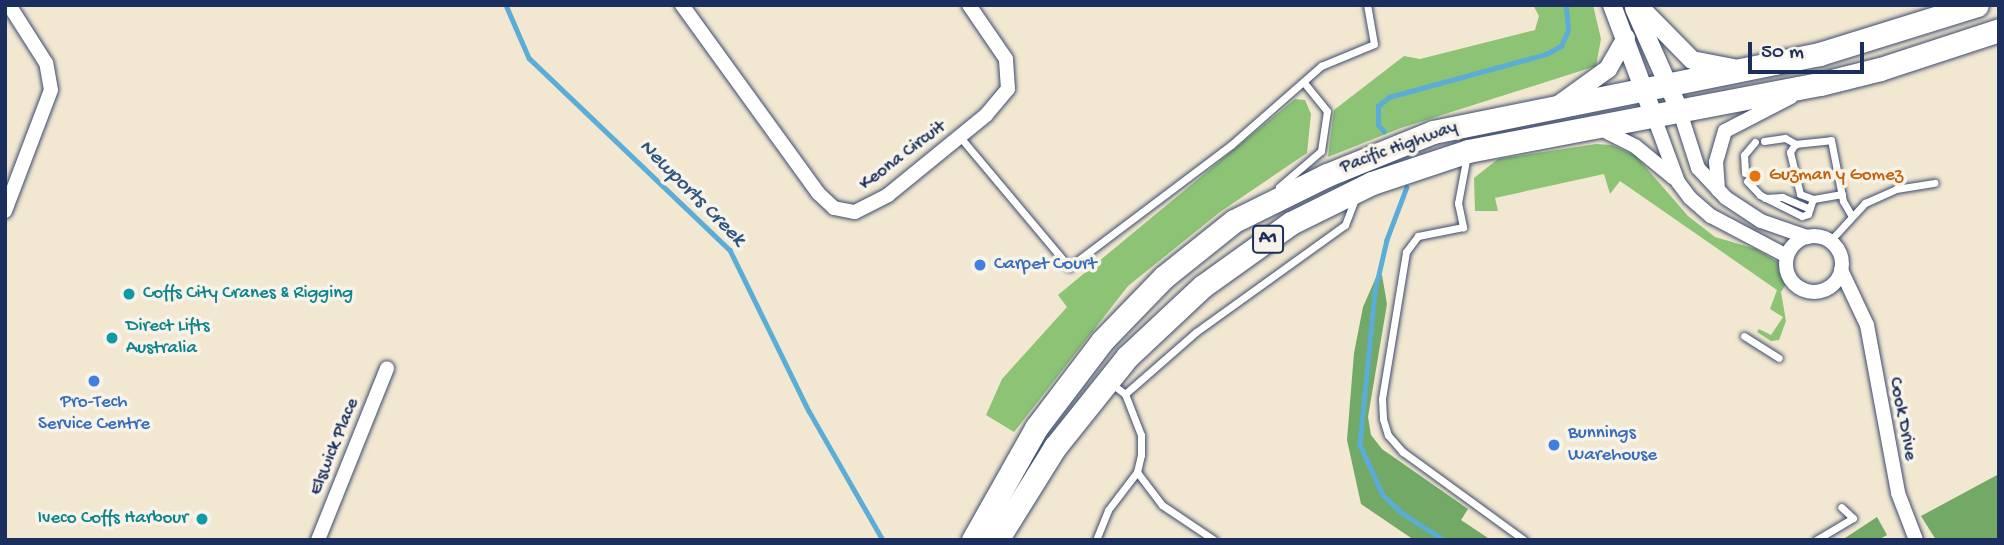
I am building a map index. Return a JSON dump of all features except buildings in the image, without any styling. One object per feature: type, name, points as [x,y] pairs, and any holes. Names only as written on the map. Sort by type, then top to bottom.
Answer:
[{"type":"highway","name":"Pacific Highway","points":[[973,540],[1036,428],[1102,341],[1164,276],[1234,221],[1338,170],[1433,132],[1742,70],[1881,38],[1977,5]]},
{"type":"highway","name":"Pacific Highway","points":[[997,540],[1055,447],[1116,387],[1163,321],[1234,262],[1291,223],[1359,189],[1468,151],[1820,84],[1914,59],[1999,30]]},
{"type":"street","points":[[5,211],[51,90],[46,63],[9,5]]},
{"type":"street","name":"Keona Circuit","points":[[682,5],[818,193],[834,208],[855,212],[873,206],[1002,100],[1010,75],[1000,49],[970,6]]},
{"type":"street","points":[[1612,5],[1678,182]]},
{"type":"street","points":[[1636,5],[1692,60],[1742,70]]},
{"type":"street","points":[[1636,5],[1670,84],[1698,168],[1718,190],[1761,221],[1807,237],[1830,241],[1840,254],[1841,270],[1826,289]]},
{"type":"street","points":[[1555,106],[1608,69],[1626,38]]},
{"type":"street","points":[[1718,190],[1718,151],[1725,131],[1820,84]]},
{"type":"street","points":[[1596,127],[1644,152],[1711,216],[1787,256]]},
{"type":"street","points":[[1807,237],[1794,244],[1787,256],[1787,272],[1796,285],[1810,292],[1826,289],[1857,304]]},
{"type":"street","name":"Cook Drive","points":[[1841,270],[1867,324],[1898,493],[1916,540]]},
{"type":"street","name":"Elswick Place","points":[[318,540],[387,368]]},
{"type":"lane","points":[[960,137],[1069,267],[1231,145],[1330,60],[1374,44],[1367,5]]},
{"type":"lane","points":[[1234,221],[1314,162],[1321,151],[1327,111],[1304,83]]},
{"type":"lane","points":[[1813,199],[1810,209],[1802,216],[1765,198],[1746,177],[1744,155],[1759,142],[1785,138],[1796,144],[1831,140],[1842,194],[1851,215]]},
{"type":"lane","points":[[1796,144],[1790,152],[1797,190],[1813,199],[1842,194]]},
{"type":"lane","points":[[1468,151],[1458,203],[1463,227],[1418,236],[1406,252],[1382,399],[1383,419],[1388,435],[1403,452],[1524,540]]},
{"type":"lane","points":[[1830,241],[1851,215],[1896,189],[1935,183]]},
{"type":"lane","points":[[1096,540],[1108,510],[1137,472],[1141,436],[1116,387],[1345,225],[1359,189]]},
{"type":"lane","points":[[1744,336],[1779,358]]},
{"type":"lane","points":[[1137,472],[1162,505],[1213,540]]},
{"type":"lane","points":[[1816,540],[1853,519],[1841,507]]},
{"type":"green space","points":[[1533,5],[1593,5],[1601,39],[1596,66],[1401,128],[1328,157],[1334,110],[1404,56],[1420,59],[1535,30],[1539,16]]},
{"type":"green space","points":[[1295,99],[1305,100],[1311,114],[1307,153],[1220,212],[1128,286],[1014,432],[986,415],[1002,379],[1067,307],[1058,295]]},
{"type":"green space","points":[[1596,144],[1612,145],[1636,156],[1688,216],[1715,237],[1756,249],[1778,262],[1786,284],[1781,292],[1786,321],[1779,340],[1771,341],[1757,332],[1759,329],[1771,335],[1783,317],[1770,309],[1777,290],[1620,181],[1610,194],[1604,174],[1495,198],[1498,211],[1475,211],[1474,178],[1498,159]]},
{"type":"green space","points":[[1377,275],[1382,275],[1387,304],[1368,417],[1371,435],[1382,449],[1468,509],[1461,520],[1491,540],[1414,540],[1361,504],[1347,440],[1354,353],[1363,307]]},
{"type":"green space","points":[[1999,474],[1999,540],[1936,540],[1921,516]]},
{"type":"green space","points":[[1877,517],[1887,535],[1878,540],[1842,540]]},
{"type":"waterway","name":"Newports Creek","points":[[506,5],[529,58],[730,250],[809,411],[883,540]]},
{"type":"waterway","points":[[1384,132],[1378,125],[1378,106],[1389,97],[1546,54],[1561,46],[1568,30],[1566,5]]},
{"type":"waterway","points":[[1407,187],[1387,240],[1375,292],[1360,445],[1383,495],[1402,513],[1444,540]]},
{"type":"place","name":"Guzman y Gomez","points":[[1755,176]]},
{"type":"place","name":"Carpet Court","points":[[980,265]]},
{"type":"place","name":"Coffs City Cranes & Rigging","points":[[129,294]]},
{"type":"place","name":"Direct Lifts Australia","points":[[112,338]]},
{"type":"place","name":"Pro-Tech Service Centre","points":[[94,381]]},
{"type":"place","name":"Bunnings Warehouse","points":[[1554,445]]},
{"type":"place","name":"Iveco Coffs Harbour","points":[[202,519]]}]
